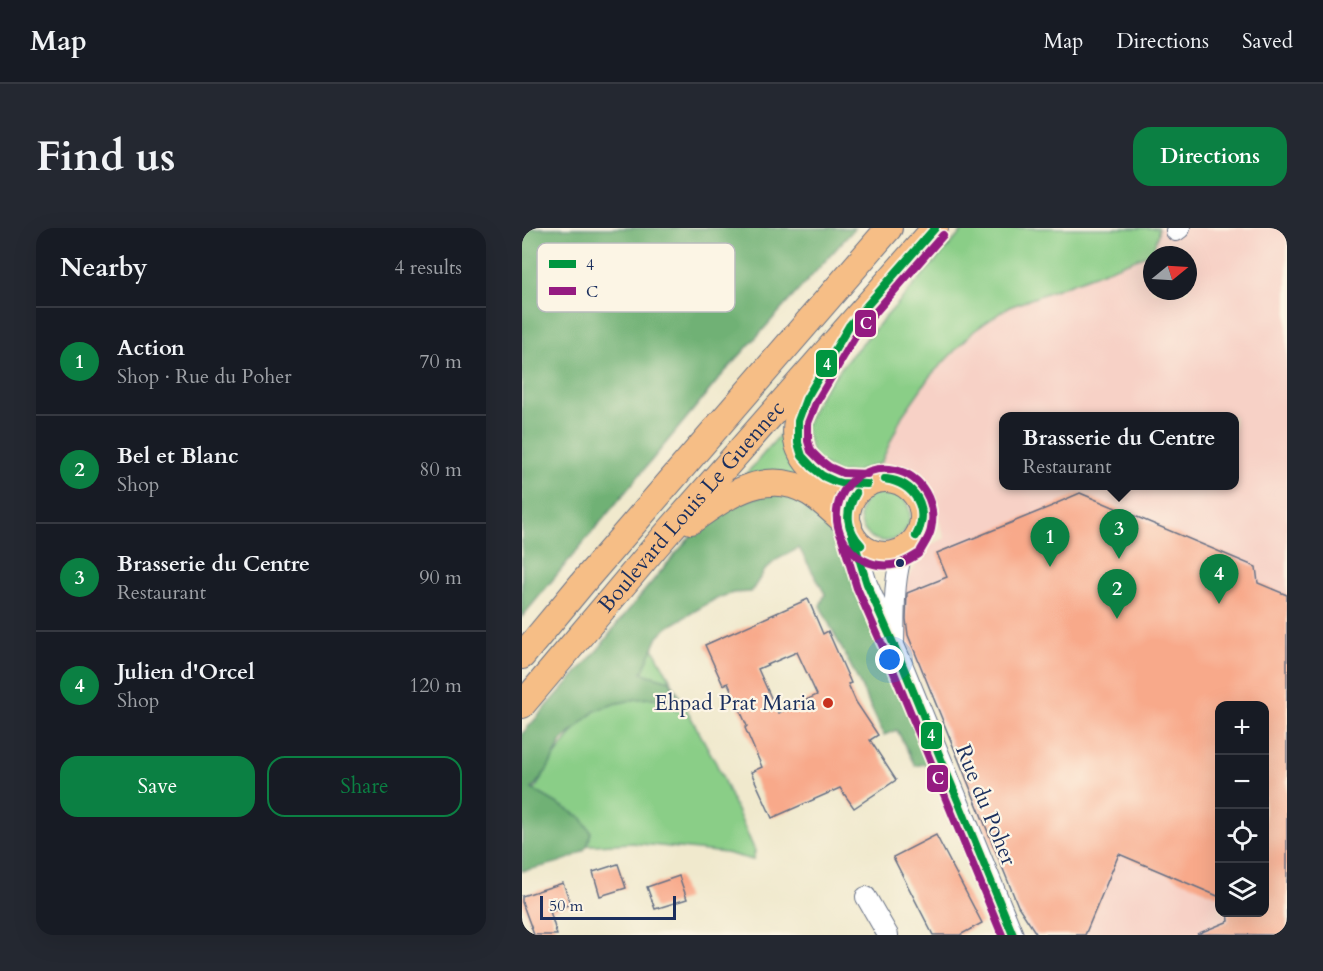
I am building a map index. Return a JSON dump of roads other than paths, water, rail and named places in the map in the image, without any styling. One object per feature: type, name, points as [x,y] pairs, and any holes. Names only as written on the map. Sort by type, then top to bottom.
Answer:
[{"type":"main road","name":"Boulevard Louis Le Guennec","points":[[522,656],[889,228]]},
{"type":"main road","name":"Boulevard Louis Le Guennec","points":[[522,705],[656,546],[935,228]]},
{"type":"main road","points":[[849,326],[806,399],[798,421],[798,444],[802,456],[823,476],[841,483],[867,484]]},
{"type":"main road","points":[[656,546],[726,497],[760,484],[783,483],[809,492],[822,501],[850,530],[857,542],[870,552],[887,555],[903,551],[918,537],[922,527],[921,505],[909,487],[888,479],[874,481],[859,490],[853,497],[848,516],[850,530]]},
{"type":"street","name":"Rue du Poher","points":[[850,530],[867,584],[1013,935]]},
{"type":"street","name":"Rue du Poher","points":[[894,647],[895,586],[897,568],[903,551]]},
{"type":"street","points":[[867,897],[888,935]]},
{"type":"street","name":"Rue du Poher","points":[[1005,913],[1019,935]]},
{"type":"place","name":"Brasserie du Centre","points":[[1119,559]]},
{"type":"place","name":"Action","points":[[1050,567]]},
{"type":"place","name":"Julien d'Orcel","points":[[1219,604]]},
{"type":"place","name":"Bel et Blanc","points":[[1117,619]]},
{"type":"place","name":"Ehpad Prat Maria","points":[[828,703]]}]
